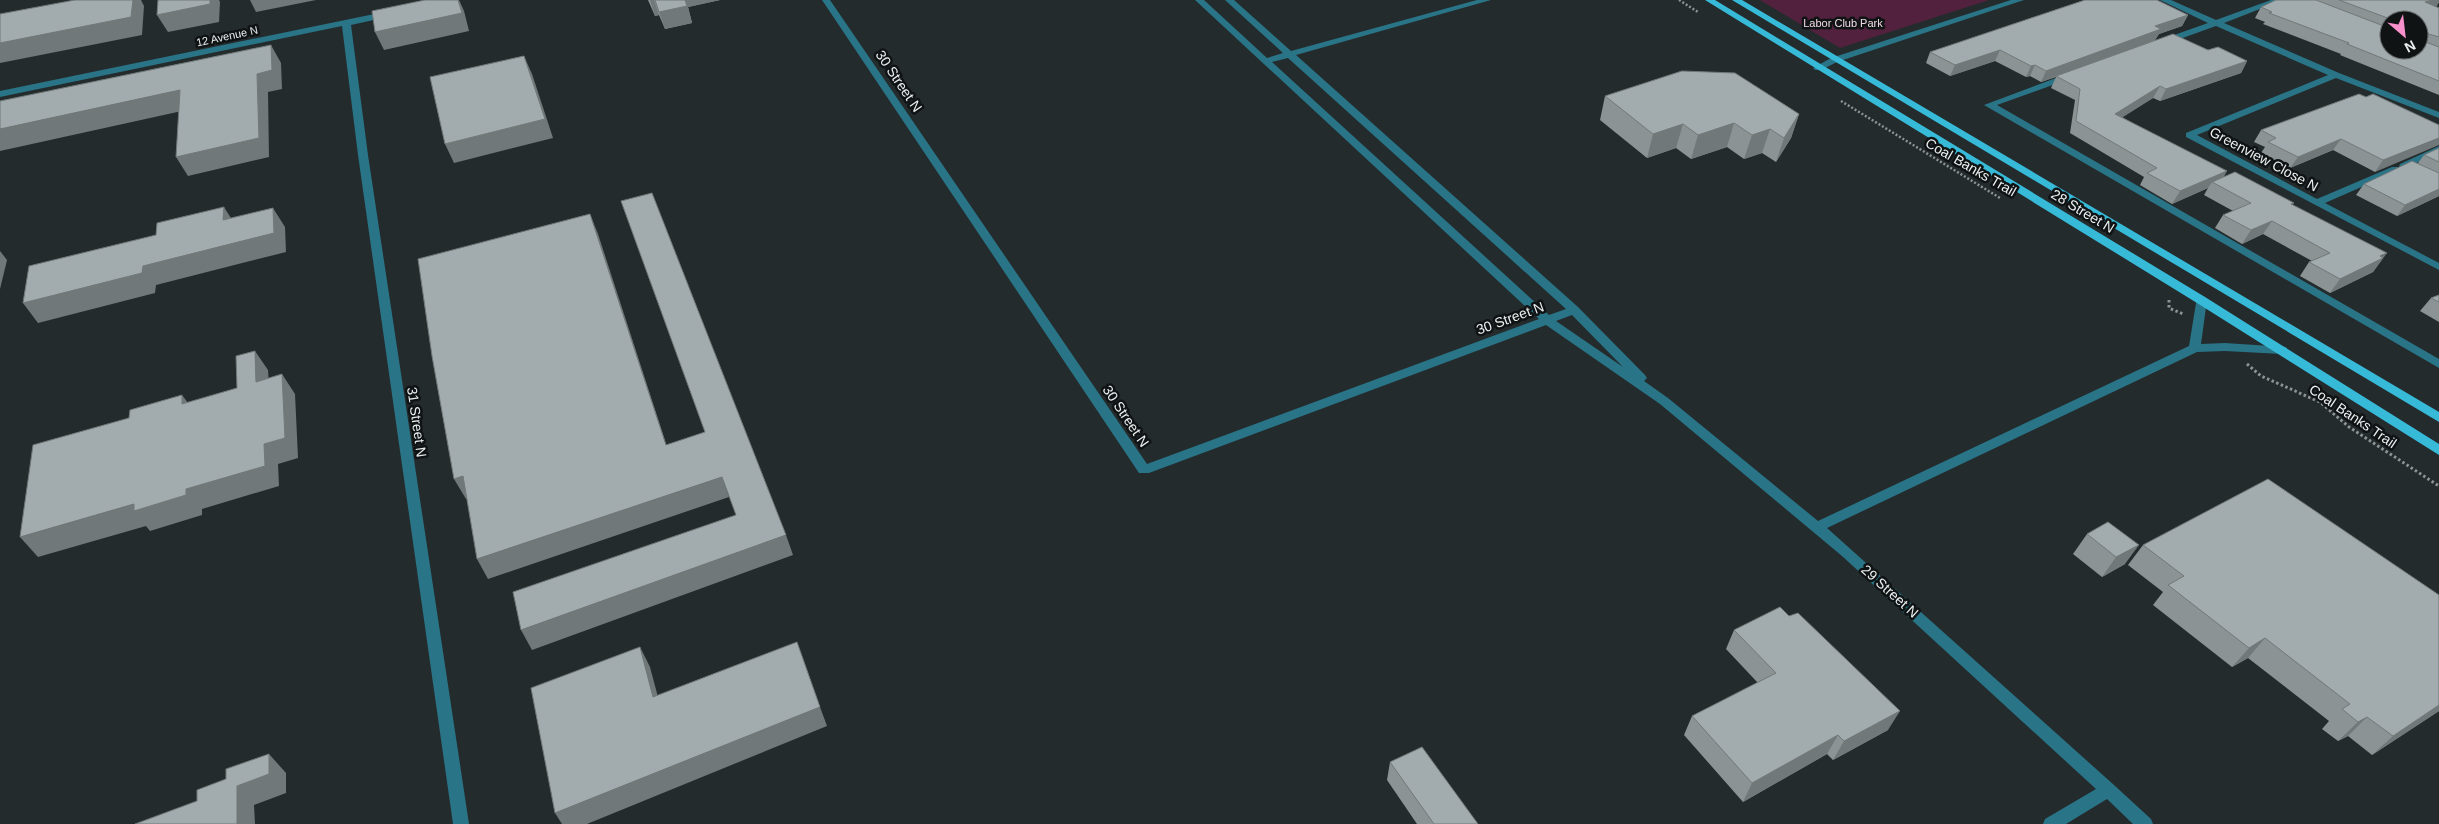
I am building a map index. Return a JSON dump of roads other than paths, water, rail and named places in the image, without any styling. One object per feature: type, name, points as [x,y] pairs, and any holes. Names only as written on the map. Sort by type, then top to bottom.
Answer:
[{"type":"main road","name":"28 Street N","points":[[1709,0],[2201,300],[2439,450]]},
{"type":"main road","name":"28 Street N","points":[[1736,0],[2439,418]]},
{"type":"street","name":"30 Street N","points":[[826,0],[1144,470],[1574,310]]},
{"type":"street","points":[[1198,0],[1547,320],[1664,401]]},
{"type":"street","points":[[1231,0],[1574,310],[1664,401]]},
{"type":"street","points":[[1265,61],[1487,0]]},
{"type":"street","points":[[1818,68],[1834,60],[2020,0]]},
{"type":"street","points":[[2164,0],[2336,75],[2439,115]]},
{"type":"street","points":[[2152,46],[2279,0]]},
{"type":"street","name":"12 Avenue N","points":[[0,94],[402,12]]},
{"type":"street","name":"31 Street N","points":[[346,24],[363,155],[461,824]]},
{"type":"street","points":[[2080,72],[1989,105],[2439,364]]},
{"type":"street","name":"Greenview Close N","points":[[2336,75],[2189,135],[2439,267]]},
{"type":"street","points":[[2316,203],[2408,168],[2439,150]]},
{"type":"street","points":[[2195,348],[2200,321],[2201,300]]},
{"type":"street","points":[[1817,527],[2195,348],[2282,350]]},
{"type":"street","name":"29 Street N","points":[[1664,401],[1817,527],[2145,824]]},
{"type":"street","points":[[2051,824],[2108,790]]},
{"type":"park label","name":"Labor Club Park","points":[[1843,23]]}]
